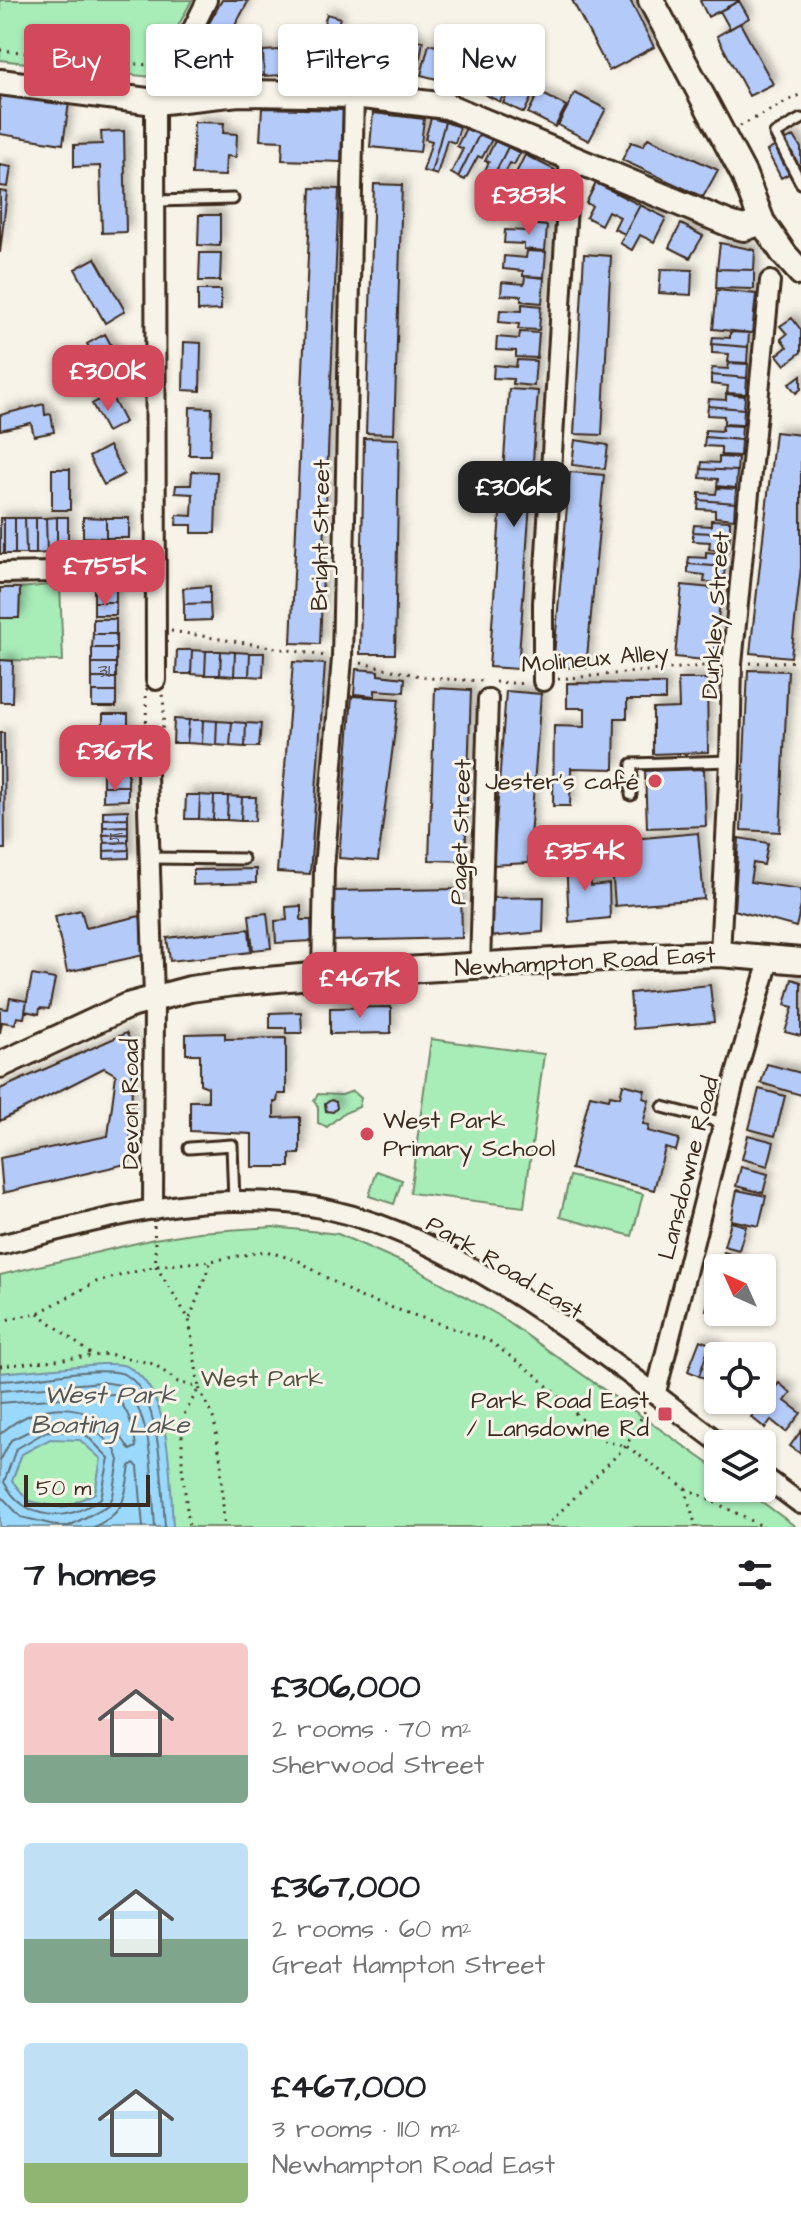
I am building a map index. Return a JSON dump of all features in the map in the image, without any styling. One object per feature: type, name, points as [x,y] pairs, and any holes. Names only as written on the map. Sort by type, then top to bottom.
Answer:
[{"type":"street","points":[[195,24],[207,0]]},
{"type":"street","points":[[651,0],[744,175],[762,222],[801,273]]},
{"type":"street","points":[[0,82],[163,101],[239,93],[278,94]]},
{"type":"street","points":[[156,680],[156,201],[165,96]]},
{"type":"street","name":"Bright Street","points":[[322,975],[324,868],[342,659],[354,96]]},
{"type":"street","points":[[362,96],[447,106],[732,225],[744,228],[762,222]]},
{"type":"street","points":[[543,681],[543,603],[570,156]]},
{"type":"street","points":[[762,222],[801,253]]},
{"type":"street","name":"Dunkley Street","points":[[720,954],[732,664],[770,281]]},
{"type":"street","points":[[0,573],[110,571]]},
{"type":"street","name":"Paget Street","points":[[480,966],[488,699]]},
{"type":"street","name":"Devon Road","points":[[147,775],[154,997],[153,1210]]},
{"type":"street","name":"Newhampton Road East","points":[[0,1065],[94,1020],[154,997],[219,985],[322,975],[720,954],[801,961]]},
{"type":"street","name":"Lansdowne Road","points":[[656,1392],[724,1123],[770,957]]},
{"type":"street","name":"Park Road East","points":[[0,1245],[153,1210],[234,1201],[312,1206],[402,1234],[453,1258],[656,1392],[704,1430]]},
{"type":"street","points":[[776,1485],[801,1504]]},
{"type":"lane","points":[[801,119],[775,134],[801,183]]},
{"type":"lane","points":[[156,201],[233,199]]},
{"type":"lane","points":[[631,795],[632,764],[730,761]]},
{"type":"lane","points":[[151,858],[243,859]]},
{"type":"lane","points":[[663,1107],[724,1123]]},
{"type":"lane","points":[[189,1148],[232,1145],[234,1201]]},
{"type":"path","points":[[0,50],[146,64]]},
{"type":"path","points":[[724,139],[732,135],[730,131],[801,94]]},
{"type":"path","name":"Molineux Alley","points":[[156,628],[342,659],[429,678],[531,684],[732,664],[801,661]]},
{"type":"path","points":[[156,680],[163,692],[161,741],[147,775],[146,690],[156,680]]},
{"type":"path","points":[[153,1210],[156,1266],[189,1319],[199,1388],[214,1420],[221,1462],[224,1527]]},
{"type":"path","points":[[0,1321],[38,1313],[96,1282],[156,1266],[211,1261],[266,1251],[299,1261],[357,1296],[488,1340],[537,1376],[604,1441],[626,1446],[684,1487],[764,1527]]},
{"type":"path","points":[[189,1319],[211,1261]]},
{"type":"path","points":[[38,1313],[91,1354]]},
{"type":"path","points":[[0,1366],[109,1354],[154,1364],[178,1382],[199,1388]]},
{"type":"path","points":[[189,1527],[182,1466],[182,1418],[199,1388]]},
{"type":"path","points":[[545,1527],[626,1446],[656,1392]]},
{"type":"path","points":[[684,1487],[696,1527]]},
{"type":"green space","points":[[0,0],[192,0],[179,24],[146,24],[146,76],[130,75],[130,24],[24,24],[24,63],[0,60]]},
{"type":"green space","points":[[60,584],[63,661],[0,660],[0,618],[19,618],[20,588]]},
{"type":"green space","points":[[431,1039],[544,1054],[524,1207],[410,1193]]},
{"type":"green space","points":[[353,1091],[361,1098],[359,1107],[342,1114],[327,1127],[318,1123],[318,1107],[314,1100],[318,1094],[342,1095]]},
{"type":"green space","points":[[377,1171],[402,1180],[394,1204],[369,1196]]},
{"type":"green space","points":[[570,1176],[643,1194],[632,1236],[560,1217]]},
{"type":"green space","name":"West Park","points":[[273,1227],[338,1234],[411,1266],[498,1315],[704,1460],[704,1502],[762,1502],[796,1527],[0,1527],[0,1275],[154,1239],[199,1232]]},
{"type":"water","name":"West Park Boating Lake","points":[[114,1364],[126,1366],[141,1377],[153,1394],[166,1438],[173,1527],[0,1527],[0,1373]],"holes":[[[50,1439],[80,1440],[101,1459],[95,1493],[63,1508],[29,1501],[12,1481],[22,1454]]]},
{"type":"building","points":[[222,0],[248,2],[236,24],[209,24]]},
{"type":"building","points":[[572,0],[630,0],[654,47],[609,71]]},
{"type":"building","points":[[702,0],[739,0],[739,1],[708,17]]},
{"type":"building","points":[[739,1],[749,18],[730,29],[720,11]]},
{"type":"building","points":[[327,14],[340,18],[338,24],[324,24]]},
{"type":"building","points":[[740,23],[773,84],[749,96],[717,36]]},
{"type":"building","points":[[418,40],[423,41],[418,69]]},
{"type":"building","points":[[429,44],[434,45],[434,78],[421,75]]},
{"type":"building","points":[[278,50],[278,75],[264,76],[263,51]]},
{"type":"building","points":[[0,92],[69,103],[63,144],[0,134]]},
{"type":"building","points":[[575,93],[606,109],[589,141],[558,125]]},
{"type":"building","points":[[545,95],[566,106],[555,127],[528,113],[537,96]]},
{"type":"building","points":[[488,96],[503,96],[500,102]]},
{"type":"building","points":[[506,96],[532,96],[524,113],[503,103]]},
{"type":"building","points":[[262,108],[343,110],[341,162],[282,160],[283,141],[260,140]]},
{"type":"building","points":[[373,113],[424,119],[420,152],[370,147]]},
{"type":"building","points":[[431,118],[445,122],[431,173],[423,171],[432,141],[425,139]]},
{"type":"building","points":[[194,122],[224,123],[223,133],[237,134],[236,157],[226,156],[225,176],[192,175]]},
{"type":"building","points":[[445,122],[460,127],[455,143],[447,140],[437,175],[431,173]]},
{"type":"building","points":[[467,126],[480,133],[458,177],[451,173],[463,149],[457,146]]},
{"type":"building","points":[[124,131],[126,232],[102,233],[100,166],[74,167],[74,145],[102,144],[101,132]]},
{"type":"building","points":[[480,133],[492,139],[465,180],[458,177]]},
{"type":"building","points":[[794,136],[801,148],[801,168],[781,178],[767,151]]},
{"type":"building","points":[[648,138],[718,170],[703,197],[622,160],[631,142],[643,146]]},
{"type":"building","points":[[495,141],[508,147],[487,189],[478,185]]},
{"type":"building","points":[[508,147],[520,153],[514,165],[510,163],[495,193],[487,189]]},
{"type":"building","points":[[525,155],[555,170],[544,192],[536,188],[527,206],[512,198],[521,181],[514,177]]},
{"type":"building","points":[[0,165],[11,167],[8,187],[0,186]]},
{"type":"building","points":[[596,183],[640,205],[625,234],[614,229],[620,217],[608,211],[601,225],[586,217],[592,206],[586,203]]},
{"type":"building","points":[[374,184],[402,185],[394,434],[366,433]]},
{"type":"building","points":[[311,188],[339,189],[320,644],[291,643]]},
{"type":"building","points":[[0,191],[7,192],[0,253]]},
{"type":"building","points":[[640,205],[666,218],[654,242],[640,235],[632,250],[620,243]]},
{"type":"building","points":[[199,215],[220,215],[220,246],[198,245]]},
{"type":"building","points":[[528,224],[547,226],[545,251],[524,249],[524,244],[504,243],[505,230],[527,231]]},
{"type":"building","points":[[681,224],[703,236],[690,258],[669,247]]},
{"type":"building","points":[[720,243],[755,250],[754,270],[717,269]]},
{"type":"building","points":[[527,251],[546,252],[544,277],[523,276],[523,271],[503,269],[504,256],[526,258]]},
{"type":"building","points":[[200,253],[221,253],[220,281],[199,281]]},
{"type":"building","points":[[584,254],[611,256],[602,435],[574,434]]},
{"type":"building","points":[[95,258],[125,311],[105,323],[75,269]]},
{"type":"building","points":[[661,269],[692,270],[691,295],[659,293]]},
{"type":"building","points":[[717,269],[754,270],[754,289],[716,288]]},
{"type":"building","points":[[525,276],[544,278],[542,303],[521,301],[521,296],[501,295],[502,282],[524,284]]},
{"type":"building","points":[[198,290],[221,290],[221,310],[198,311]]},
{"type":"building","points":[[717,290],[756,294],[752,333],[713,329]]},
{"type":"building","points":[[522,304],[541,306],[539,330],[518,329],[519,324],[499,322],[500,310],[522,311]]},
{"type":"building","points":[[792,318],[801,330],[801,352],[785,365],[777,355],[787,347],[781,339],[787,334],[780,326]]},
{"type":"building","points":[[520,332],[539,333],[537,358],[516,357],[516,351],[496,350],[497,337],[519,339]]},
{"type":"building","points":[[730,332],[749,333],[748,347],[712,344],[713,337],[730,338]]},
{"type":"building","points":[[105,334],[125,371],[107,381],[87,344]]},
{"type":"building","points":[[184,342],[201,343],[200,391],[183,390]]},
{"type":"building","points":[[712,344],[748,347],[747,363],[728,362],[729,354],[712,353]]},
{"type":"building","points":[[517,360],[536,361],[534,386],[513,384],[513,379],[493,378],[494,365],[516,367]]},
{"type":"building","points":[[729,363],[748,364],[747,378],[711,375],[712,368],[728,369]]},
{"type":"building","points":[[711,375],[747,378],[746,394],[727,393],[728,386],[711,384]]},
{"type":"building","points":[[801,375],[801,389],[796,393],[789,384]]},
{"type":"building","points":[[509,389],[538,391],[518,669],[489,667]]},
{"type":"building","points":[[110,394],[125,422],[107,432],[92,404]]},
{"type":"building","points":[[726,394],[745,396],[744,409],[708,406],[709,399],[726,400]]},
{"type":"building","points":[[44,404],[45,415],[51,414],[54,432],[34,436],[31,423],[0,430],[0,415]]},
{"type":"building","points":[[708,406],[744,409],[743,425],[724,424],[724,416],[707,415]]},
{"type":"building","points":[[190,407],[212,408],[210,455],[189,455]]},
{"type":"building","points":[[723,425],[742,426],[741,440],[705,437],[705,430],[722,431]]},
{"type":"building","points":[[775,432],[801,435],[801,567],[791,657],[750,653]]},
{"type":"building","points":[[705,437],[741,440],[740,456],[721,455],[721,447],[704,446]]},
{"type":"building","points":[[364,438],[399,439],[395,654],[360,654]]},
{"type":"building","points":[[575,440],[608,445],[605,469],[572,465]]},
{"type":"building","points":[[109,446],[124,474],[104,485],[89,457]]},
{"type":"building","points":[[719,457],[738,458],[737,471],[701,469],[702,462],[719,463]]},
{"type":"building","points":[[52,469],[70,469],[70,510],[52,510]]},
{"type":"building","points":[[701,469],[737,471],[736,488],[717,486],[718,479],[700,478]]},
{"type":"building","points":[[192,471],[217,472],[215,533],[192,533],[192,525],[176,525],[177,515],[192,516],[193,494],[175,493],[176,485],[191,485]]},
{"type":"building","points":[[570,472],[604,475],[586,668],[553,667]]},
{"type":"building","points":[[717,488],[736,489],[735,503],[699,500],[699,493],[716,494]]},
{"type":"building","points":[[699,500],[735,503],[734,519],[715,517],[715,510],[698,509]]},
{"type":"building","points":[[57,517],[68,517],[68,553],[57,553]]},
{"type":"building","points":[[57,517],[57,553],[47,553],[46,518]]},
{"type":"building","points":[[83,517],[106,518],[106,538],[83,537]]},
{"type":"building","points":[[0,518],[4,518],[4,554],[0,554]]},
{"type":"building","points":[[4,518],[15,518],[15,554],[4,554]]},
{"type":"building","points":[[15,518],[25,518],[26,554],[15,554]]},
{"type":"building","points":[[25,518],[36,518],[36,554],[26,554]]},
{"type":"building","points":[[36,518],[46,518],[47,553],[36,554]]},
{"type":"building","points":[[106,518],[129,518],[129,538],[106,538]]},
{"type":"building","points":[[711,520],[730,521],[730,534],[693,532],[694,525],[711,526]]},
{"type":"building","points":[[693,532],[730,534],[728,551],[709,549],[710,542],[693,541]]},
{"type":"building","points":[[706,552],[726,554],[725,567],[688,564],[689,557],[706,558]]},
{"type":"building","points":[[688,564],[725,567],[723,583],[704,582],[705,575],[688,573]]},
{"type":"building","points":[[682,585],[721,589],[714,661],[675,657]]},
{"type":"building","points":[[210,586],[210,603],[184,604],[183,588]]},
{"type":"building","points":[[0,588],[20,588],[19,618],[0,618]]},
{"type":"building","points":[[116,588],[116,602],[94,602],[94,589]]},
{"type":"building","points":[[94,602],[116,602],[116,615],[94,615]]},
{"type":"building","points":[[210,603],[211,620],[184,621],[184,604]]},
{"type":"building","points":[[93,619],[116,619],[116,634],[93,634]]},
{"type":"building","points":[[93,634],[116,634],[116,648],[92,648]]},
{"type":"building","points":[[92,648],[116,648],[116,663],[92,663]]},
{"type":"building","points":[[177,650],[192,650],[191,674],[176,674]]},
{"type":"building","points":[[192,650],[206,651],[205,675],[191,674]]},
{"type":"building","points":[[206,651],[221,651],[220,675],[205,675]]},
{"type":"building","points":[[221,651],[235,652],[234,676],[220,675]]},
{"type":"building","points":[[235,652],[250,653],[249,676],[234,676]]},
{"type":"building","points":[[250,653],[264,653],[263,677],[249,676]]},
{"type":"building","points":[[0,660],[13,661],[12,702],[0,702]]},
{"type":"building","points":[[293,662],[325,664],[310,874],[277,872]]},
{"type":"building","points":[[92,663],[116,663],[116,678],[92,678]]},
{"type":"building","points":[[356,669],[405,678],[404,692],[375,690],[375,696],[354,694]]},
{"type":"building","points":[[748,670],[788,671],[780,832],[741,830]]},
{"type":"building","points":[[92,678],[116,678],[116,692],[92,692]]},
{"type":"building","points":[[678,679],[707,679],[708,752],[653,754],[653,709],[679,708]]},
{"type":"building","points":[[567,683],[665,684],[665,700],[627,700],[627,718],[615,718],[614,769],[571,768],[570,806],[553,806],[554,726],[585,727],[585,708],[567,708]]},
{"type":"building","points":[[435,688],[471,690],[465,861],[429,860]]},
{"type":"building","points":[[506,691],[541,694],[528,863],[493,865]]},
{"type":"building","points":[[92,692],[116,692],[116,707],[92,707]]},
{"type":"building","points":[[352,696],[399,699],[378,861],[339,858]]},
{"type":"building","points":[[103,714],[128,714],[128,728],[103,728]]},
{"type":"building","points":[[174,719],[189,720],[187,743],[173,743]]},
{"type":"building","points":[[189,720],[203,720],[202,744],[187,743]]},
{"type":"building","points":[[203,720],[217,721],[216,745],[202,744]]},
{"type":"building","points":[[217,721],[232,722],[230,746],[216,745]]},
{"type":"building","points":[[232,722],[246,723],[245,747],[230,746]]},
{"type":"building","points":[[246,723],[261,724],[259,747],[245,747]]},
{"type":"building","points":[[103,728],[128,728],[128,742],[103,743]]},
{"type":"building","points":[[0,733],[4,733],[5,849],[0,849]]},
{"type":"building","points":[[128,742],[128,757],[103,757],[103,743]]},
{"type":"building","points":[[103,757],[128,757],[128,771],[103,772]]},
{"type":"building","points":[[704,769],[706,826],[647,828],[645,771]]},
{"type":"building","points":[[128,771],[128,786],[103,786],[103,772]]},
{"type":"building","points":[[103,786],[128,786],[128,800],[103,801]]},
{"type":"building","points":[[186,795],[200,795],[199,819],[185,819]]},
{"type":"building","points":[[200,795],[214,796],[213,820],[199,819]]},
{"type":"building","points":[[214,796],[228,796],[227,820],[213,820]]},
{"type":"building","points":[[228,796],[242,797],[241,821],[227,820]]},
{"type":"building","points":[[242,797],[256,797],[255,821],[241,821]]},
{"type":"building","points":[[128,810],[128,818],[103,819],[103,811]]},
{"type":"building","points":[[128,818],[128,826],[103,827],[103,819]]},
{"type":"building","points":[[128,826],[128,834],[103,835],[103,827]]},
{"type":"building","points":[[698,833],[704,899],[615,906],[610,841]]},
{"type":"building","points":[[128,834],[128,842],[104,843],[103,835]]},
{"type":"building","points":[[739,838],[768,843],[764,865],[753,863],[750,882],[801,889],[796,927],[734,910]]},
{"type":"building","points":[[128,842],[129,850],[104,851],[104,843]]},
{"type":"building","points":[[129,850],[129,858],[104,859],[104,851]]},
{"type":"building","points":[[588,857],[591,886],[609,884],[610,918],[569,922],[566,860]]},
{"type":"building","points":[[256,869],[256,883],[193,885],[193,870]]},
{"type":"building","points":[[461,889],[462,938],[332,941],[331,891]]},
{"type":"building","points":[[544,897],[543,932],[488,937],[487,898]]},
{"type":"building","points":[[301,906],[301,920],[311,920],[312,941],[276,943],[275,921],[287,920],[286,907]]},
{"type":"building","points":[[81,910],[86,928],[140,916],[148,954],[67,972],[55,916]]},
{"type":"building","points":[[267,913],[271,948],[253,950],[249,915]]},
{"type":"building","points":[[249,929],[251,952],[170,961],[167,938]]},
{"type":"building","points":[[32,975],[55,979],[49,1009],[40,1008],[39,1014],[25,1011]]},
{"type":"building","points":[[792,979],[801,982],[801,1036],[785,1032],[793,1007],[785,1005]]},
{"type":"building","points":[[710,985],[714,1022],[633,1029],[630,993]]},
{"type":"building","points":[[10,998],[27,1001],[24,1018],[17,1017],[15,1024],[2,1022],[0,1033],[0,1008],[8,1009]]},
{"type":"building","points":[[391,1007],[391,1033],[330,1034],[330,1008]]},
{"type":"building","points":[[301,1012],[302,1033],[286,1033],[286,1028],[270,1028],[270,1013]]},
{"type":"building","points":[[126,1033],[133,1044],[130,1163],[3,1193],[0,1158],[108,1136],[116,1075],[104,1068],[0,1121],[0,1089]]},
{"type":"building","points":[[225,1033],[225,1039],[286,1038],[286,1094],[278,1094],[277,1102],[274,1102],[274,1118],[300,1117],[300,1154],[290,1154],[290,1167],[252,1167],[252,1134],[190,1131],[190,1101],[208,1101],[208,1087],[200,1084],[200,1054],[186,1054],[186,1034]]},
{"type":"building","points":[[767,1064],[801,1073],[801,1095],[761,1083]]},
{"type":"building","points":[[623,1084],[645,1090],[643,1098],[649,1100],[643,1124],[649,1125],[648,1131],[679,1139],[676,1151],[665,1148],[654,1190],[571,1169],[590,1095],[609,1099],[610,1095],[620,1097]]},
{"type":"building","points":[[759,1089],[785,1096],[775,1136],[749,1129]]},
{"type":"building","points":[[331,1100],[336,1102],[337,1108],[333,1112],[326,1111],[325,1104]]},
{"type":"building","points":[[748,1135],[774,1142],[768,1166],[742,1159]]},
{"type":"building","points":[[741,1167],[768,1174],[763,1193],[736,1186]]},
{"type":"building","points":[[737,1190],[766,1196],[759,1226],[731,1220]]},
{"type":"building","points":[[731,1222],[746,1226],[739,1250],[724,1246]]},
{"type":"building","points":[[700,1340],[705,1342],[699,1376],[688,1371]]},
{"type":"building","points":[[704,1361],[704,1378],[699,1376]]},
{"type":"building","points":[[779,1383],[791,1393],[785,1401],[801,1413],[786,1432],[771,1420],[765,1428],[751,1417],[753,1414],[776,1414],[776,1387]]},
{"type":"building","points":[[801,1431],[801,1454],[790,1446]]},
{"type":"place","name":"Jester's café","points":[[655,781]]},
{"type":"place","name":"West Park Primary School","points":[[367,1134]]},
{"type":"place","name":"Park Road East / Lansdowne Rd","points":[[665,1414]]}]
